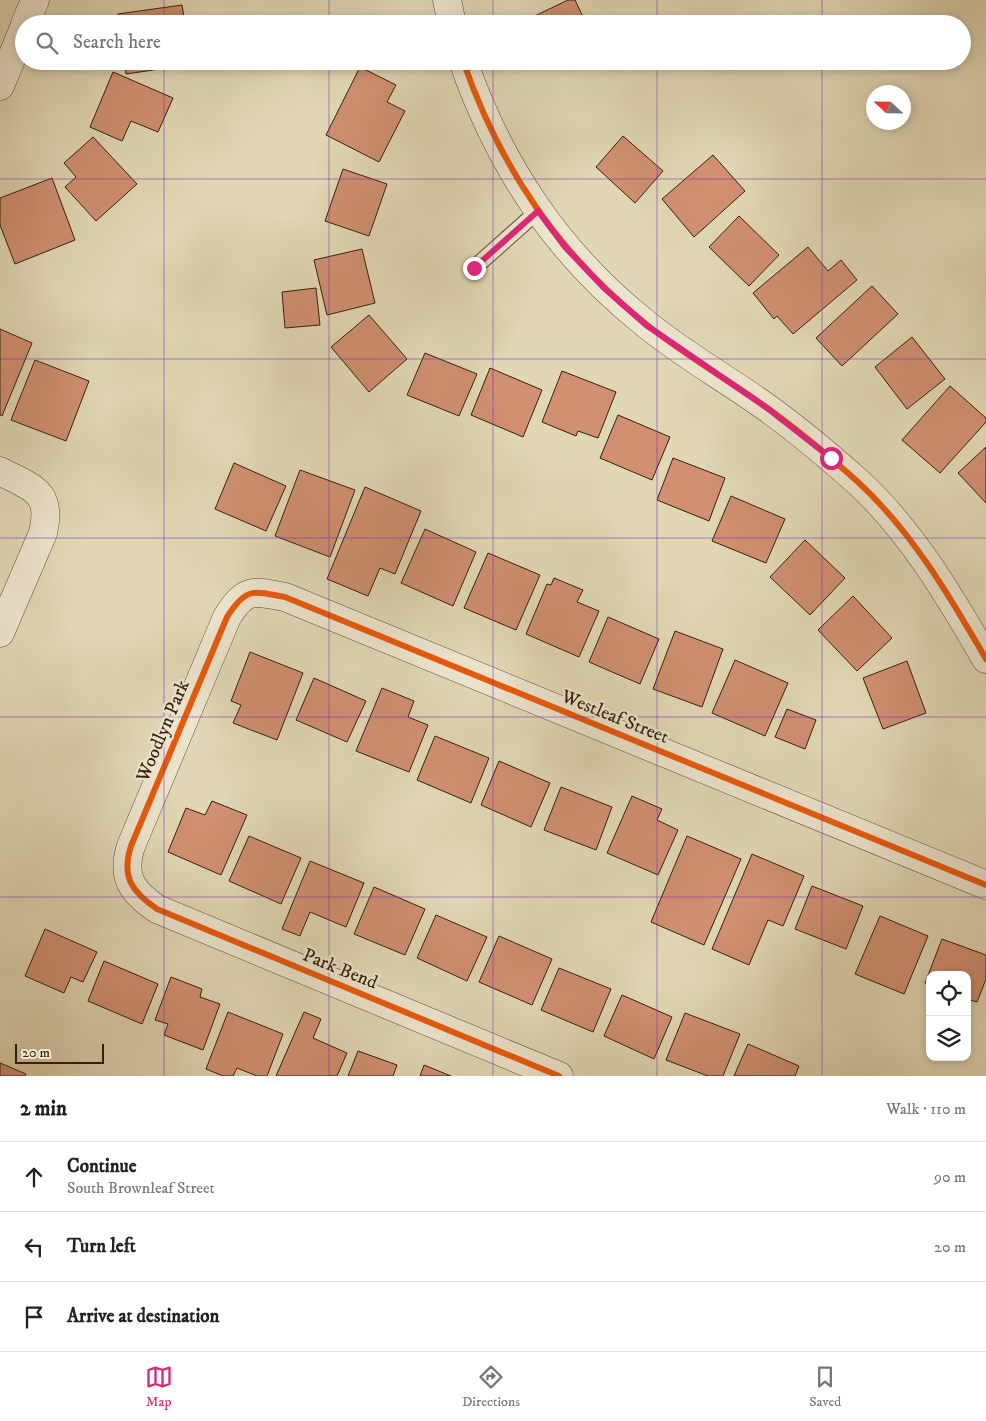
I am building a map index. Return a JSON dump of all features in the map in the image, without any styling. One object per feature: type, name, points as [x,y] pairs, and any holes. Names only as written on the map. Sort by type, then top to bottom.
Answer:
[{"type":"street","points":[[29,15],[35,0]]},
{"type":"street","points":[[446,0],[450,15]]},
{"type":"street","points":[[0,86],[15,50]]},
{"type":"street","points":[[466,70],[477,102],[501,154],[538,211],[565,247],[604,288],[646,325],[767,408],[859,483],[908,535],[945,587],[986,659]]},
{"type":"street","points":[[0,471],[27,485],[43,498],[47,516],[43,532],[0,633]]},
{"type":"street","name":"Westleaf Street","points":[[234,605],[245,594],[254,591],[285,597],[977,883],[986,885]]},
{"type":"street","name":"Woodlyn Park","points":[[127,871],[126,860],[131,846],[227,617],[234,605]]},
{"type":"street","name":"Park Bend","points":[[127,871],[132,886],[139,897],[157,909],[559,1076]]},
{"type":"lane","points":[[474,268],[538,211]]},
{"type":"building","points":[[568,0],[575,0],[582,15],[537,15]]},
{"type":"building","points":[[182,5],[184,15],[118,15]]},
{"type":"building","points":[[126,70],[153,70],[126,74]]},
{"type":"building","points":[[358,70],[366,70],[396,85],[387,102],[405,111],[379,162],[326,135]]},
{"type":"building","points":[[113,72],[173,98],[158,132],[131,121],[122,141],[90,127]]},
{"type":"building","points":[[623,136],[663,171],[635,203],[596,167]]},
{"type":"building","points":[[93,137],[137,184],[96,221],[65,187],[76,177],[64,163]]},
{"type":"building","points":[[713,155],[745,191],[694,237],[662,199]]},
{"type":"building","points":[[343,169],[387,184],[369,236],[325,221]]},
{"type":"building","points":[[52,178],[75,240],[15,264],[0,225],[0,198]]},
{"type":"building","points":[[739,216],[779,255],[749,286],[709,247]]},
{"type":"building","points":[[808,247],[828,271],[841,260],[857,280],[793,334],[777,316],[774,319],[753,293]]},
{"type":"building","points":[[362,249],[375,303],[327,315],[314,260]]},
{"type":"building","points":[[872,286],[898,314],[842,366],[816,338]]},
{"type":"building","points":[[316,288],[320,325],[285,328],[282,292]]},
{"type":"building","points":[[369,315],[407,359],[369,392],[331,347]]},
{"type":"building","points":[[0,329],[32,343],[2,416],[0,415]]},
{"type":"building","points":[[912,337],[945,379],[907,409],[875,367]]},
{"type":"building","points":[[425,353],[477,374],[459,416],[407,395]]},
{"type":"building","points":[[35,360],[89,381],[66,441],[11,420]]},
{"type":"building","points":[[490,368],[542,390],[523,437],[471,415]]},
{"type":"building","points":[[562,371],[616,392],[598,438],[578,431],[576,436],[542,422]]},
{"type":"building","points":[[950,386],[986,418],[986,422],[940,473],[902,440]]},
{"type":"building","points":[[618,415],[670,437],[652,480],[600,458]]},
{"type":"building","points":[[986,447],[986,503],[958,473]]},
{"type":"building","points":[[673,458],[725,478],[709,521],[657,500]]},
{"type":"building","points":[[234,463],[286,486],[266,531],[215,509]]},
{"type":"building","points":[[300,470],[355,490],[330,557],[275,536]]},
{"type":"building","points":[[365,487],[421,511],[395,574],[380,568],[368,596],[327,579]]},
{"type":"building","points":[[731,496],[785,519],[766,563],[712,541]]},
{"type":"building","points":[[425,529],[476,552],[453,606],[401,583]]},
{"type":"building","points":[[805,540],[845,578],[810,615],[770,577]]},
{"type":"building","points":[[488,553],[540,575],[516,630],[464,608]]},
{"type":"building","points":[[554,578],[583,590],[577,602],[599,611],[579,657],[526,634],[547,584],[551,585]]},
{"type":"building","points":[[853,596],[892,638],[857,671],[818,630]]},
{"type":"building","points":[[608,617],[659,639],[640,684],[589,662]]},
{"type":"building","points":[[675,631],[723,649],[702,707],[653,689]]},
{"type":"building","points":[[250,652],[303,673],[277,740],[233,723],[241,705],[231,701]]},
{"type":"building","points":[[735,660],[788,683],[765,736],[712,713]]},
{"type":"building","points":[[907,661],[926,713],[883,729],[863,678]]},
{"type":"building","points":[[314,678],[366,701],[347,742],[296,720]]},
{"type":"building","points":[[382,688],[414,701],[408,717],[428,725],[409,772],[356,751]]},
{"type":"building","points":[[787,709],[816,720],[805,749],[775,737]]},
{"type":"building","points":[[435,736],[489,758],[471,803],[417,780]]},
{"type":"building","points":[[499,761],[550,783],[531,827],[481,805]]},
{"type":"building","points":[[561,787],[612,807],[596,850],[544,830]]},
{"type":"building","points":[[632,796],[662,809],[657,820],[678,830],[658,875],[607,853]]},
{"type":"building","points":[[212,801],[247,815],[221,875],[168,852],[186,808],[205,815]]},
{"type":"building","points":[[249,836],[301,858],[281,904],[229,881]]},
{"type":"building","points":[[687,836],[741,859],[704,945],[651,922]]},
{"type":"building","points":[[752,854],[804,876],[783,926],[768,920],[749,965],[712,949]]},
{"type":"building","points":[[310,861],[364,883],[346,927],[310,912],[300,936],[282,929]]},
{"type":"building","points":[[812,886],[863,906],[846,949],[795,929]]},
{"type":"building","points":[[374,887],[425,909],[405,955],[354,934]]},
{"type":"building","points":[[436,915],[487,937],[467,981],[417,958]]},
{"type":"building","points":[[880,916],[928,936],[904,994],[855,974]]},
{"type":"building","points":[[45,929],[97,952],[83,982],[71,977],[64,993],[25,976]]},
{"type":"building","points":[[499,936],[552,959],[532,1005],[479,982]]},
{"type":"building","points":[[942,939],[986,955],[986,979],[977,1002],[971,1000],[971,971],[930,971]]},
{"type":"building","points":[[104,961],[158,984],[142,1024],[88,1001]]},
{"type":"building","points":[[559,968],[611,989],[593,1032],[541,1010]]},
{"type":"building","points":[[171,977],[202,989],[200,997],[220,1004],[203,1050],[164,1035],[168,1024],[155,1020]]},
{"type":"building","points":[[622,995],[672,1017],[654,1059],[604,1036]]},
{"type":"building","points":[[228,1012],[283,1034],[267,1076],[257,1076],[237,1068],[233,1076],[223,1076],[206,1069]]},
{"type":"building","points":[[304,1012],[321,1019],[313,1038],[347,1053],[337,1076],[276,1076]]},
{"type":"building","points":[[685,1013],[740,1034],[723,1076],[708,1076],[666,1060]]},
{"type":"building","points":[[748,1044],[799,1066],[795,1076],[734,1076]]},
{"type":"building","points":[[358,1051],[397,1065],[393,1076],[348,1076]]},
{"type":"building","points":[[0,1063],[26,1074],[25,1076],[0,1076]]},
{"type":"building","points":[[424,1065],[451,1076],[420,1076]]},
{"type":"cycle path","points":[[466,70],[495,137],[514,172],[535,206],[585,268],[614,297],[646,324],[778,416],[858,482],[896,522],[928,565],[986,659]]},
{"type":"cycle path","points":[[559,1076],[157,909],[135,890],[128,875],[127,867],[131,846],[227,617],[245,596],[265,593],[285,597],[986,885]]},
{"type":"route","points":[[474,268],[538,211],[565,247],[604,288],[646,325],[767,408],[831,458]]}]
